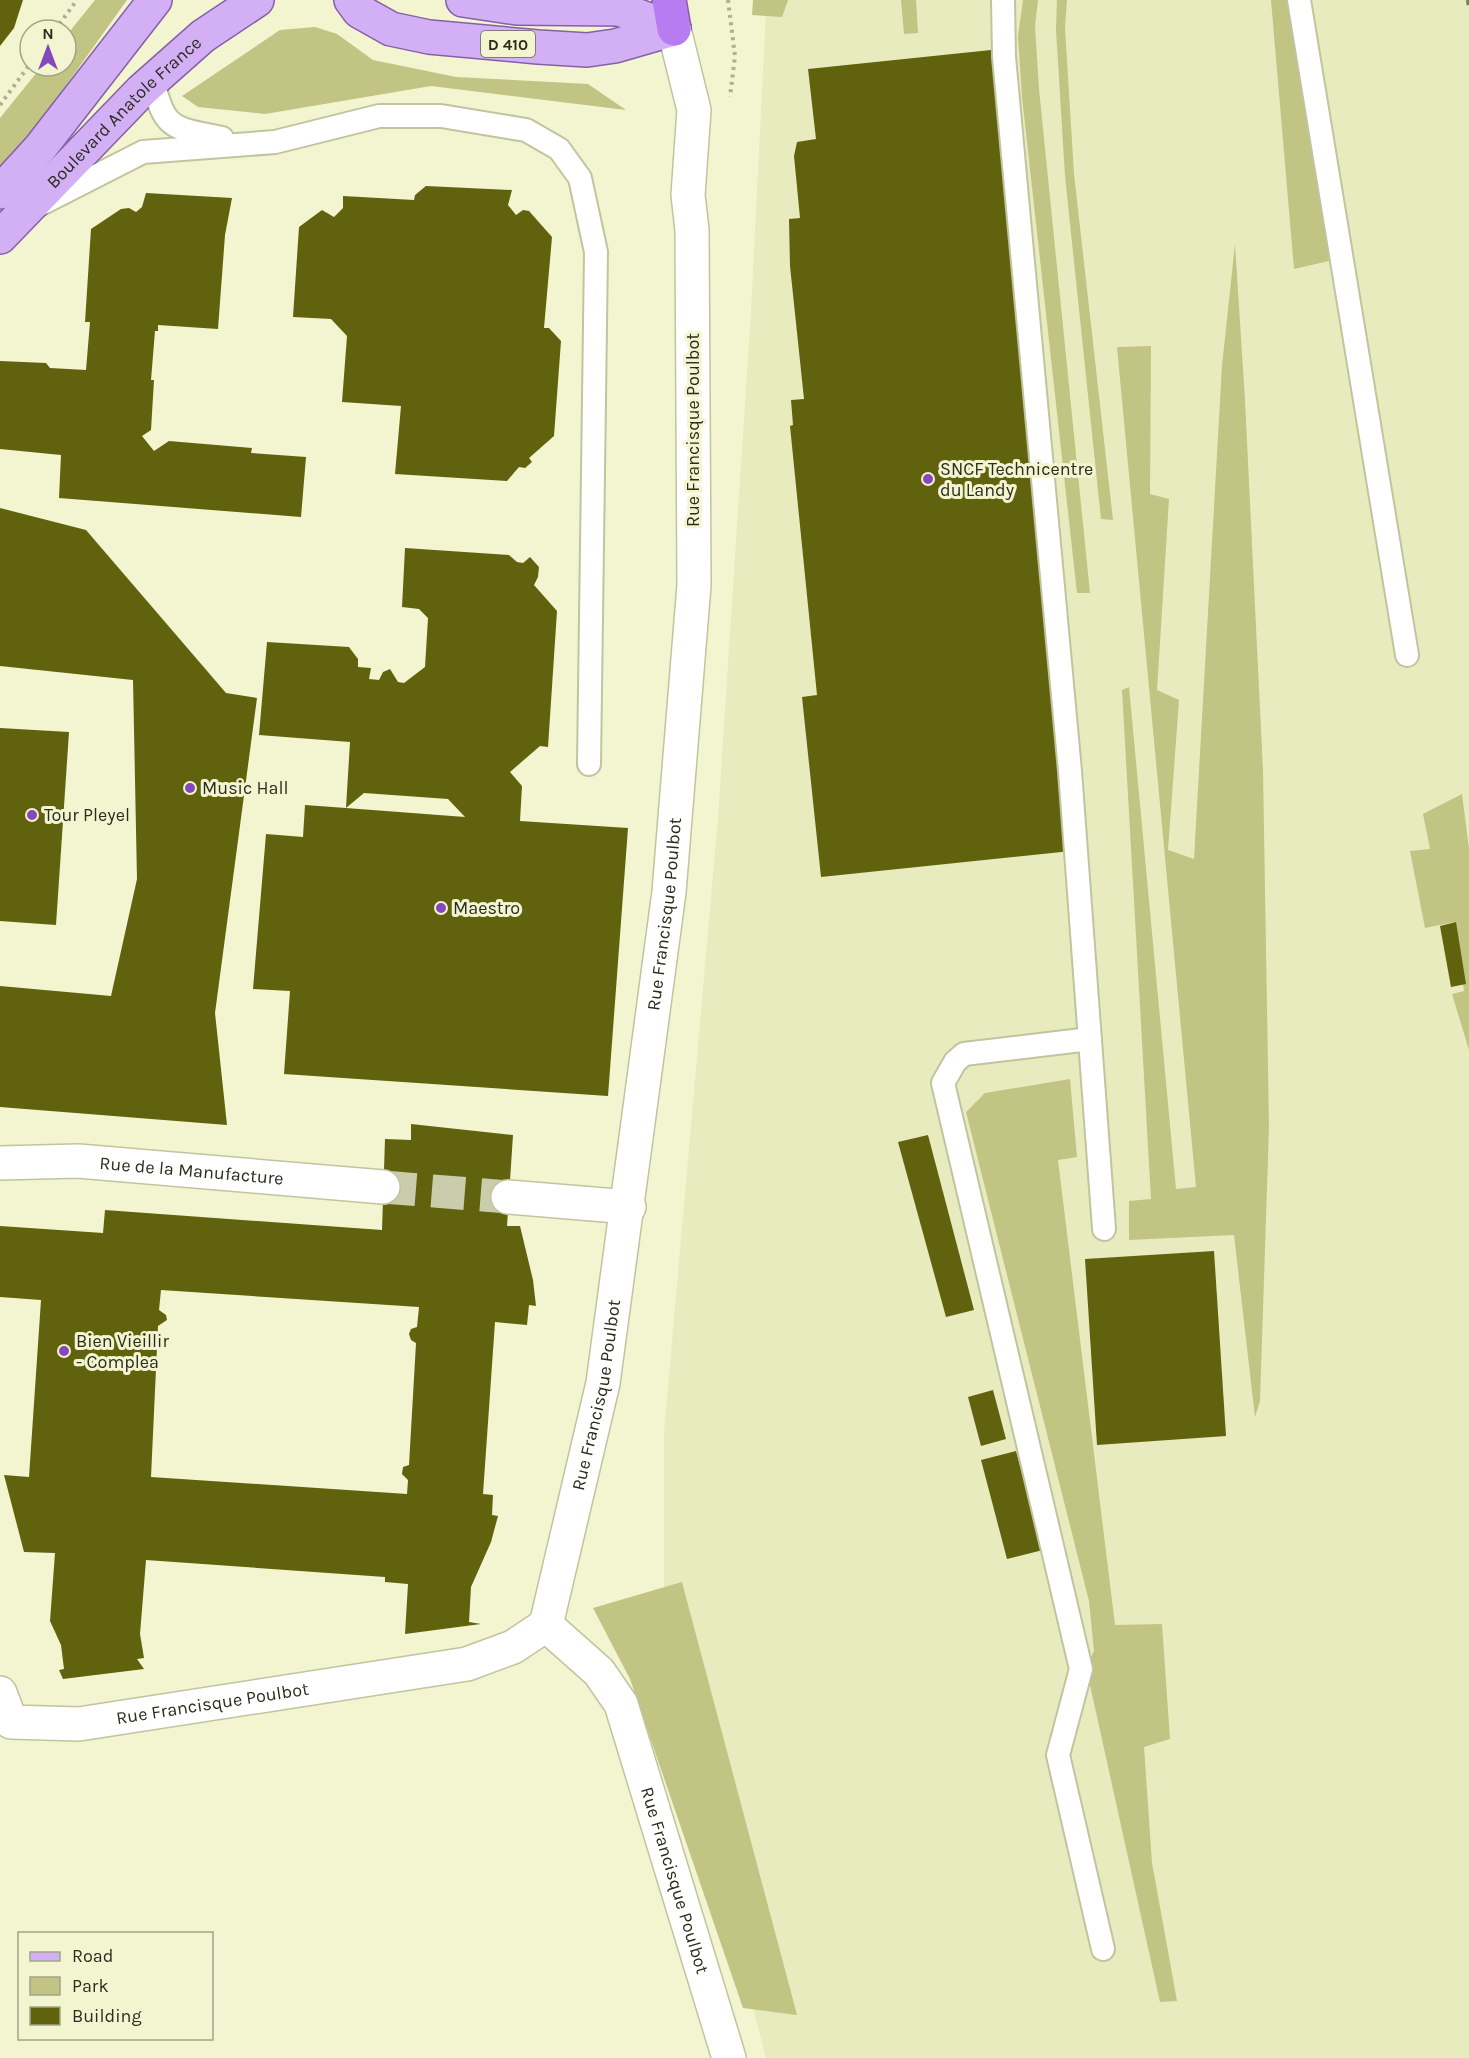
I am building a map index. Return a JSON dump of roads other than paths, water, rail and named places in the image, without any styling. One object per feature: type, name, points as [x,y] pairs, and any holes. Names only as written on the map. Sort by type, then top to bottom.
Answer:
[{"type":"main road","name":"Boulevard Anatole France","points":[[0,237],[12,202],[40,148],[155,0]]},
{"type":"main road","name":"Boulevard Anatole France","points":[[12,202],[203,36],[257,0]]},
{"type":"main road","name":"D 410","points":[[351,0],[359,11],[391,29],[429,37],[587,50],[606,47],[672,14]]},
{"type":"main road","name":"D 410","points":[[463,0],[517,8],[619,9],[672,14]]},
{"type":"street","name":"Rue Francisque Poulbot","points":[[5,1707],[79,1724],[467,1664],[513,1647],[546,1625],[603,1383],[629,1207],[669,892],[694,585],[692,230],[688,195],[694,110],[672,14]]},
{"type":"street","name":"Rue de la Manufacture","points":[[0,1163],[78,1161],[383,1187]]},
{"type":"street","points":[[508,1197],[629,1207]]},
{"type":"street","name":"Rue Francisque Poulbot","points":[[546,1625],[599,1672],[621,1704],[729,2058]]},
{"type":"lane","points":[[1003,0],[1004,57],[1070,771],[1104,1228]]},
{"type":"lane","points":[[1299,0],[1407,655]]},
{"type":"lane","points":[[153,80],[159,108],[176,129],[247,143]]},
{"type":"lane","points":[[12,202],[143,152],[275,142],[379,116],[441,116],[526,130],[559,149],[580,178],[596,252],[589,764]]},
{"type":"lane","points":[[1090,1039],[964,1054],[955,1062],[943,1083],[1082,1669],[1058,1755],[1103,1949]]},
{"type":"tunnel","points":[[383,1187],[508,1197]]},
{"type":"railway","points":[[1468,0],[1469,5]]},
{"type":"place","name":"SNCF Technicentre du Landy","points":[[928,479]]},
{"type":"place","name":"Music Hall","points":[[190,788]]},
{"type":"place","name":"Tour Pleyel","points":[[32,815]]},
{"type":"place","name":"Maestro","points":[[441,908]]},
{"type":"place","name":"Bien Vieillir - Complea","points":[[64,1351]]}]
